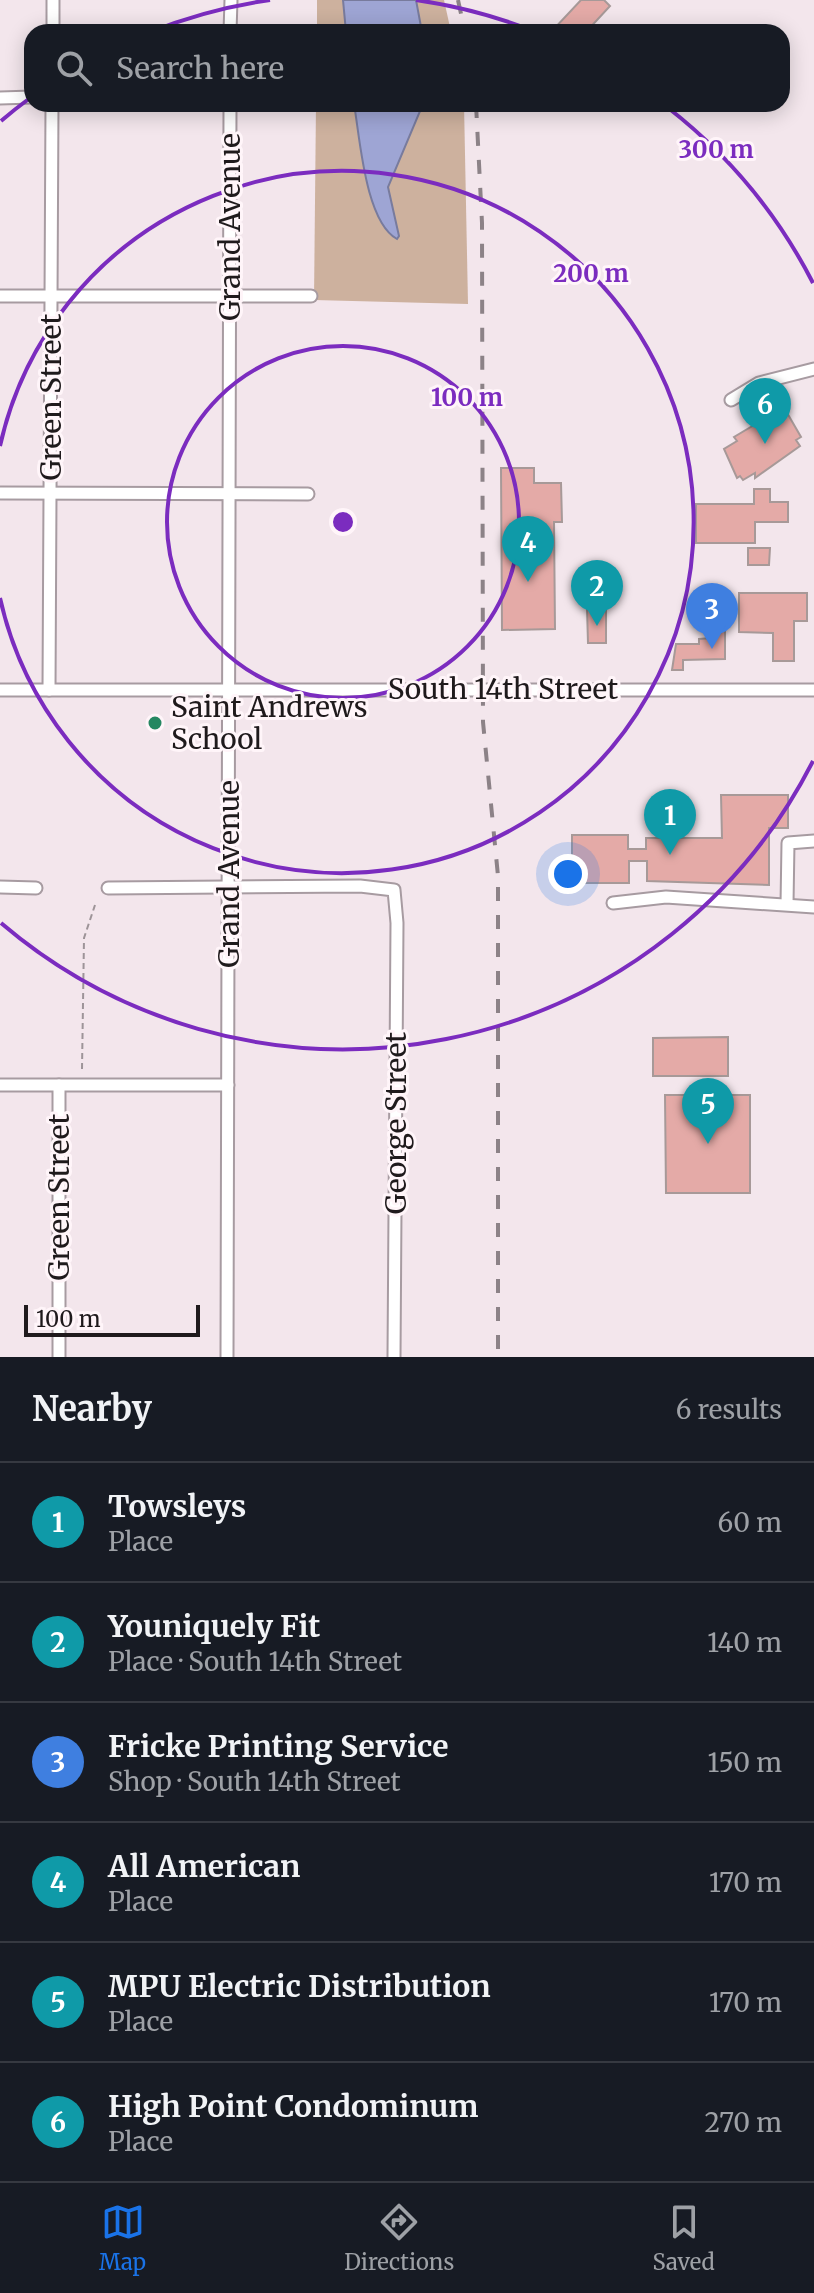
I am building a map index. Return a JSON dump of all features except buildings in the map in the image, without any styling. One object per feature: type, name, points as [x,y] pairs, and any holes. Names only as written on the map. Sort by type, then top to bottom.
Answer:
[{"type":"street","points":[[53,0],[53,24]]},
{"type":"street","points":[[230,24],[231,0]]},
{"type":"street","points":[[0,98],[24,97]]},
{"type":"street","name":"Green Street","points":[[49,690],[52,112]]},
{"type":"street","name":"Grand Avenue","points":[[227,1357],[230,112]]},
{"type":"street","points":[[0,296],[311,296]]},
{"type":"street","points":[[731,400],[759,383],[814,369]]},
{"type":"street","points":[[0,493],[308,494]]},
{"type":"street","name":"South 14th Street","points":[[0,690],[814,690]]},
{"type":"street","points":[[787,904],[788,843],[814,841]]},
{"type":"street","name":"George Street","points":[[230,887],[360,886],[394,890],[394,1357]]},
{"type":"street","points":[[0,887],[36,888]]},
{"type":"street","points":[[108,888],[230,887]]},
{"type":"street","points":[[613,903],[666,897],[814,907]]},
{"type":"street","points":[[0,1085],[228,1085]]},
{"type":"street","name":"Green Street","points":[[59,1085],[59,1357]]},
{"type":"path","points":[[82,1069],[84,938],[95,905]]},
{"type":"shaded area","points":[[317,0],[444,0],[449,24],[317,24]]},
{"type":"shaded area","points":[[316,112],[464,112],[468,304],[314,300]]},
{"type":"water","points":[[343,0],[416,0],[420,24],[345,24]]},
{"type":"water","points":[[355,112],[420,112],[388,187],[399,236],[397,239],[386,229],[378,215],[362,157]]},
{"type":"railway","points":[[458,0],[463,24]]},
{"type":"railway","points":[[476,112],[482,223],[483,722],[498,876],[498,1357]]},
{"type":"place","name":"High Point Condominum","points":[[765,444]]},
{"type":"place","name":"All American","points":[[528,582]]},
{"type":"place","name":"Youniquely Fit","points":[[597,626]]},
{"type":"place","name":"Fricke Printing Service","points":[[712,649]]},
{"type":"place","name":"Saint Andrews School","points":[[155,723]]},
{"type":"place","name":"Towsleys","points":[[670,855]]},
{"type":"place","name":"MPU Electric Distribution","points":[[708,1144]]}]
